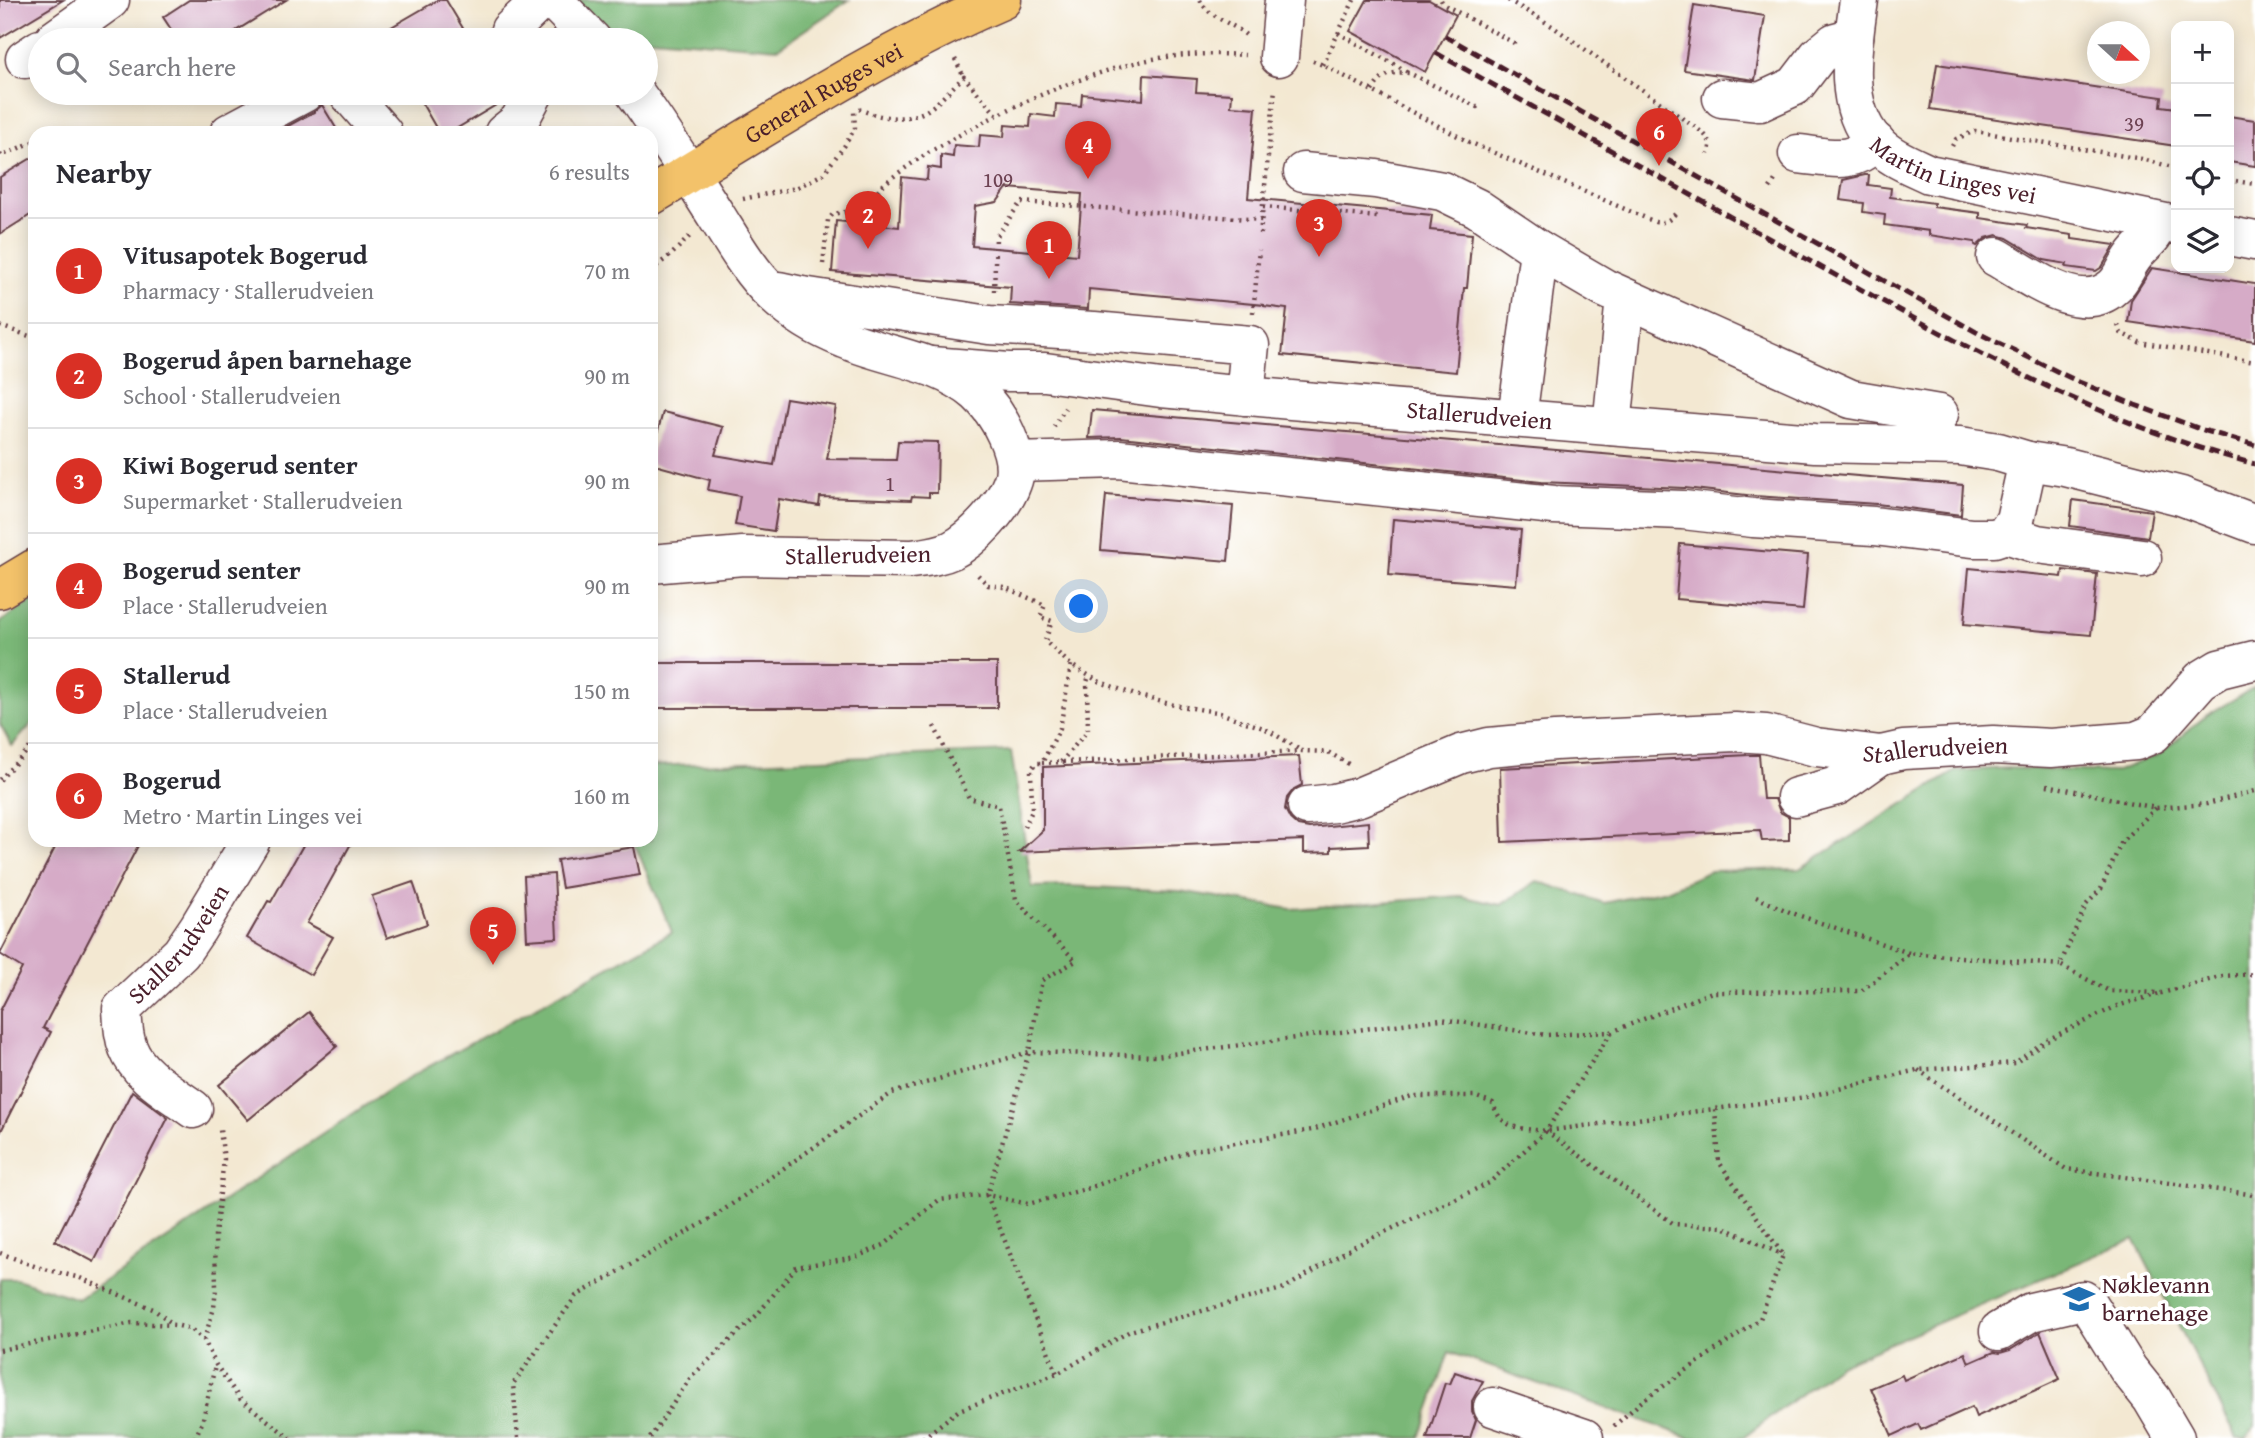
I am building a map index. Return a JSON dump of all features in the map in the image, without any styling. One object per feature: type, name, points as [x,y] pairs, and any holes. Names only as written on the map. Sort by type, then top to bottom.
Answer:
[{"type":"main road","name":"General Ruges vei","points":[[658,192],[901,48],[939,27],[1002,0]]},
{"type":"main road","points":[[0,589],[28,572]]},
{"type":"street","points":[[71,28],[110,0]]},
{"type":"street","points":[[512,28],[541,0]]},
{"type":"street","points":[[553,0],[580,28]]},
{"type":"street","points":[[1279,57],[1284,0]]},
{"type":"street","points":[[1722,98],[1760,102],[1795,86],[1818,56],[1835,42],[1856,18]]},
{"type":"street","name":"Martin Linges vei","points":[[1856,18],[1854,94],[1862,123],[1876,142],[1898,160],[1941,177],[2168,224]]},
{"type":"street","points":[[242,126],[282,105]]},
{"type":"street","points":[[358,105],[377,126]]},
{"type":"street","points":[[513,126],[528,105]]},
{"type":"street","name":"Stallerudveien","points":[[643,105],[738,252],[767,288],[792,311],[845,339],[931,366],[955,377],[978,394],[1025,462],[989,520],[955,548],[936,556],[911,559],[743,556],[658,563]]},
{"type":"street","points":[[1798,154],[1847,159],[1866,152],[1876,142]]},
{"type":"street","points":[[1303,172],[1376,179],[1442,191],[1477,208],[1539,250],[1625,298],[1851,398],[1939,414]]},
{"type":"street","points":[[1996,257],[2055,291],[2081,299],[2101,297],[2115,286],[2134,256],[2168,224]]},
{"type":"street","points":[[2234,237],[2255,241]]},
{"type":"street","points":[[1517,418],[1539,250]]},
{"type":"street","points":[[767,288],[992,325],[1250,345],[1245,396]]},
{"type":"street","points":[[1612,426],[1625,298]]},
{"type":"street","name":"Stallerudveien","points":[[931,366],[1045,372],[1245,396],[1815,443],[1960,446],[2066,467],[2181,496],[2255,524]]},
{"type":"street","points":[[1025,462],[1119,459],[1554,505],[1683,510],[1753,518],[1874,526],[1972,538],[1994,538],[2006,534],[2037,544],[2142,558]]},
{"type":"street","points":[[2006,534],[2015,520],[2028,461]]},
{"type":"street","name":"Stallerudveien","points":[[1307,806],[1334,803],[1376,790],[1461,754],[1489,747],[1555,741],[1735,732],[1766,734],[1816,747],[1881,755],[1903,750],[1993,745],[2051,748],[2136,741],[2153,734],[2201,680],[2219,669],[2255,660]]},
{"type":"street","points":[[1796,797],[1837,786],[1881,755]]},
{"type":"street","name":"Stallerudveien","points":[[206,1120],[151,1077],[133,1059],[127,1046],[122,1009],[181,953],[247,847]]},
{"type":"street","points":[[1999,1331],[2031,1312],[2083,1300],[2127,1369],[2152,1399],[2175,1438]]},
{"type":"street","points":[[1493,1407],[1597,1434]]},
{"type":"path","points":[[1200,0],[1212,14],[1238,27],[1259,45],[1279,57]]},
{"type":"path","points":[[1324,65],[1354,0]]},
{"type":"path","points":[[1441,0],[1443,4],[1514,43],[1514,46]]},
{"type":"path","points":[[1507,0],[1552,26],[1703,133],[1710,140],[1708,154]]},
{"type":"path","points":[[1451,16],[1454,9]]},
{"type":"path","points":[[1338,33],[1409,73]]},
{"type":"path","points":[[952,53],[964,77],[998,115]]},
{"type":"path","points":[[822,268],[824,240],[832,214],[859,209],[906,167],[969,128],[1093,76],[1139,62],[1171,57],[1239,55],[1300,58],[1324,65],[1469,142],[1655,222],[1670,220],[1675,214]]},
{"type":"path","points":[[1260,234],[1279,57]]},
{"type":"path","points":[[1372,90],[1379,79],[1399,72],[1409,73],[1418,75],[1477,107],[1479,105]]},
{"type":"path","points":[[737,200],[796,188],[823,174],[855,128],[854,106],[875,116],[906,117],[926,111],[964,77]]},
{"type":"path","points":[[1941,177],[1956,138],[1975,131],[2142,159],[2171,167]]},
{"type":"path","points":[[0,154],[1,156],[28,144]]},
{"type":"path","points":[[2234,181],[2255,184]]},
{"type":"path","points":[[992,325],[996,237],[1021,202],[1262,220]]},
{"type":"path","points":[[658,265],[695,232]]},
{"type":"path","points":[[1250,345],[1259,250]]},
{"type":"path","points":[[2115,286],[2115,315],[2120,333],[2140,342],[2255,362]]},
{"type":"path","points":[[0,326],[28,336]]},
{"type":"path","points":[[1025,462],[1070,400],[1091,378]]},
{"type":"path","points":[[983,582],[1004,587],[1045,605],[1040,617],[1052,621],[1045,641],[1071,665],[1089,676],[1135,695],[1230,716],[1266,729],[1302,751]]},
{"type":"path","points":[[1042,763],[1060,728],[1071,665]]},
{"type":"path","points":[[1061,762],[1088,730],[1089,676]]},
{"type":"path","points":[[934,726],[969,798],[999,806],[1016,900],[1076,961],[1042,980],[1029,1052],[987,1195],[1057,1374]]},
{"type":"path","points":[[0,780],[28,751]]},
{"type":"path","points":[[1024,827],[1032,811],[1031,769],[1036,763],[1302,751],[1332,754],[1350,765],[1376,790]]},
{"type":"path","points":[[2044,785],[2156,808],[2207,804],[2255,791]]},
{"type":"path","points":[[2060,965],[2086,905],[2101,889],[2122,841],[2156,808]]},
{"type":"path","points":[[1756,897],[1792,913],[1910,953],[2060,965],[2109,991],[2162,993]]},
{"type":"path","points":[[518,1438],[513,1384],[576,1296],[712,1218],[892,1094],[1029,1052],[1156,1056],[1441,1019],[1546,1035],[1611,1032],[1712,992],[1861,991],[1910,953]]},
{"type":"path","points":[[650,1438],[691,1377],[757,1315],[796,1267],[856,1257],[884,1245],[939,1200],[987,1195],[1028,1204],[1086,1189],[1194,1150],[1312,1130],[1412,1096],[1474,1096],[1493,1103],[1496,1114],[1510,1126],[1546,1131],[1806,1097],[1917,1070],[2015,1063],[2045,1041],[2117,1006],[2223,976],[2255,974]]},
{"type":"path","points":[[923,1438],[959,1410],[1057,1374],[1129,1331],[1285,1288],[1353,1247],[1489,1184],[1546,1131],[1611,1032]]},
{"type":"path","points":[[1917,1070],[2066,1170],[2255,1196]]},
{"type":"path","points":[[1715,1109],[1719,1162],[1783,1255]]},
{"type":"path","points":[[204,1340],[214,1308],[216,1210],[224,1159],[206,1120]]},
{"type":"path","points":[[1546,1131],[1674,1224],[1723,1227],[1783,1255]]},
{"type":"path","points":[[0,1254],[37,1268],[80,1278],[153,1309],[174,1325]]},
{"type":"path","points":[[1597,1434],[1760,1319],[1783,1255]]},
{"type":"path","points":[[0,1350],[132,1324],[174,1325],[191,1329],[204,1340],[216,1365],[240,1399],[290,1438]]},
{"type":"path","points":[[195,1438],[202,1423],[216,1365]]},
{"type":"green space","points":[[555,0],[849,0],[778,48],[658,39],[658,28],[610,28]]},
{"type":"green space","points":[[28,604],[28,728],[12,746],[0,724],[0,622]]},
{"type":"green space","points":[[2255,687],[2255,1427],[2246,1438],[2237,1438],[2134,1239],[1839,1365],[1743,1438],[1691,1438],[1449,1352],[1420,1438],[0,1438],[0,1279],[16,1279],[78,1299],[397,1084],[672,932],[636,847],[658,847],[658,766],[1011,751],[1032,887],[1180,891],[1291,909],[1460,896],[1501,905],[1537,881],[1604,903],[1667,890],[1710,871],[1799,869],[1956,771],[2007,768],[2114,772],[2158,755],[2207,715]]},
{"type":"building","points":[[0,0],[63,0],[0,38]]},
{"type":"building","points":[[189,0],[286,0],[240,28],[170,28],[163,17]]},
{"type":"building","points":[[438,0],[446,0],[463,28],[390,28]]},
{"type":"building","points":[[1367,0],[1429,0],[1456,15],[1425,72],[1350,31]]},
{"type":"building","points":[[1694,5],[1765,16],[1755,80],[1684,70]]},
{"type":"building","points":[[1937,64],[2162,97],[2161,106],[2171,107],[2171,145],[1930,109]]},
{"type":"building","points":[[1144,75],[1197,79],[1196,92],[1232,94],[1231,106],[1256,108],[1248,198],[1432,215],[1430,230],[1472,234],[1456,372],[1282,355],[1287,309],[1264,305],[1089,289],[1088,309],[1010,304],[1011,287],[832,272],[836,221],[899,227],[902,177],[927,180],[928,167],[941,169],[941,155],[953,157],[954,145],[979,147],[980,135],[1004,137],[1005,125],[1030,127],[1031,114],[1055,117],[1056,104],[1081,106],[1082,94],[1143,100]],"holes":[[[1007,188],[1082,194],[1077,255],[972,246],[975,206],[997,202]]]},
{"type":"building","points":[[322,105],[335,126],[288,126]]},
{"type":"building","points":[[423,105],[496,105],[461,126],[435,126]]},
{"type":"building","points":[[2234,117],[2255,120],[2255,166],[2234,163]]},
{"type":"building","points":[[28,160],[28,216],[0,234],[0,177]]},
{"type":"building","points":[[1869,175],[1868,185],[1891,188],[1890,197],[1934,203],[1934,207],[1980,213],[1980,218],[2072,235],[2072,239],[2115,245],[2102,267],[2096,271],[2066,267],[2067,264],[2044,260],[1997,235],[1986,238],[1977,246],[1975,242],[1929,235],[1929,231],[1884,225],[1885,215],[1863,212],[1864,203],[1840,200],[1843,180]]},
{"type":"building","points":[[2152,268],[2255,284],[2255,341],[2128,322],[2131,300]]},
{"type":"building","points":[[786,398],[836,406],[827,459],[896,460],[898,441],[938,442],[937,493],[929,493],[929,497],[912,496],[911,500],[820,497],[819,506],[779,499],[774,531],[735,525],[740,496],[708,490],[710,480],[658,466],[658,430],[663,412],[723,427],[715,455],[774,465]]},
{"type":"building","points":[[1092,410],[1963,485],[1961,515],[1877,504],[1755,496],[1685,488],[1541,482],[1121,437],[1089,438]]},
{"type":"building","points":[[1106,495],[1233,506],[1228,561],[1101,550]]},
{"type":"building","points":[[2073,500],[2152,511],[2148,537],[2070,526]]},
{"type":"building","points":[[1393,519],[1521,530],[1516,585],[1389,575]]},
{"type":"building","points":[[1680,544],[1808,555],[1803,610],[1676,599]]},
{"type":"building","points":[[1969,568],[2062,577],[2063,570],[2097,574],[2091,635],[1964,624]]},
{"type":"building","points":[[658,663],[997,663],[997,708],[658,708]]},
{"type":"building","points":[[1759,755],[1763,799],[1775,799],[1780,812],[1789,817],[1789,840],[1762,841],[1760,830],[1502,842],[1500,768]]},
{"type":"building","points":[[1299,756],[1302,785],[1294,789],[1287,798],[1285,809],[1290,819],[1298,826],[1309,828],[1368,822],[1369,845],[1331,847],[1331,852],[1304,853],[1304,840],[1019,852],[1043,830],[1043,767]]},
{"type":"building","points":[[55,847],[137,847],[43,1028],[51,1032],[0,1133],[0,1011],[22,968],[0,954]]},
{"type":"building","points":[[302,847],[349,847],[307,923],[333,937],[311,975],[247,938],[268,901],[271,902]]},
{"type":"building","points":[[634,847],[640,875],[562,888],[557,860]]},
{"type":"building","points":[[554,874],[557,938],[527,940],[524,876]]},
{"type":"building","points":[[413,882],[427,924],[387,938],[372,896]]},
{"type":"building","points":[[309,1012],[337,1046],[248,1120],[219,1085]]},
{"type":"building","points":[[132,1091],[168,1118],[94,1262],[55,1241]]},
{"type":"building","points":[[2040,1332],[2060,1379],[1976,1417],[1972,1407],[1921,1430],[1918,1424],[1892,1436],[1871,1388],[1902,1375],[1904,1380],[1965,1353],[1969,1363],[1994,1352],[2010,1350]]},
{"type":"building","points":[[1455,1372],[1483,1381],[1472,1401],[1476,1420],[1470,1438],[1427,1438],[1445,1383],[1450,1384]]},
{"type":"railway","points":[[1445,36],[1978,333],[2079,382],[2135,405],[2206,431],[2255,445]]},
{"type":"railway","points":[[1436,53],[1982,354],[2142,428],[2255,464]]},
{"type":"place","name":"Bogerud","points":[[1659,166]]},
{"type":"place","name":"Bogerud senter","points":[[1088,179]]},
{"type":"place","name":"Bogerud åpen barnehage","points":[[868,249]]},
{"type":"place","name":"Kiwi Bogerud senter","points":[[1319,257]]},
{"type":"place","name":"Vitusapotek Bogerud","points":[[1049,279]]},
{"type":"place","name":"Stallerud","points":[[493,965]]},
{"type":"place","name":"Nøklevann barnehage","points":[[2079,1299]]}]
